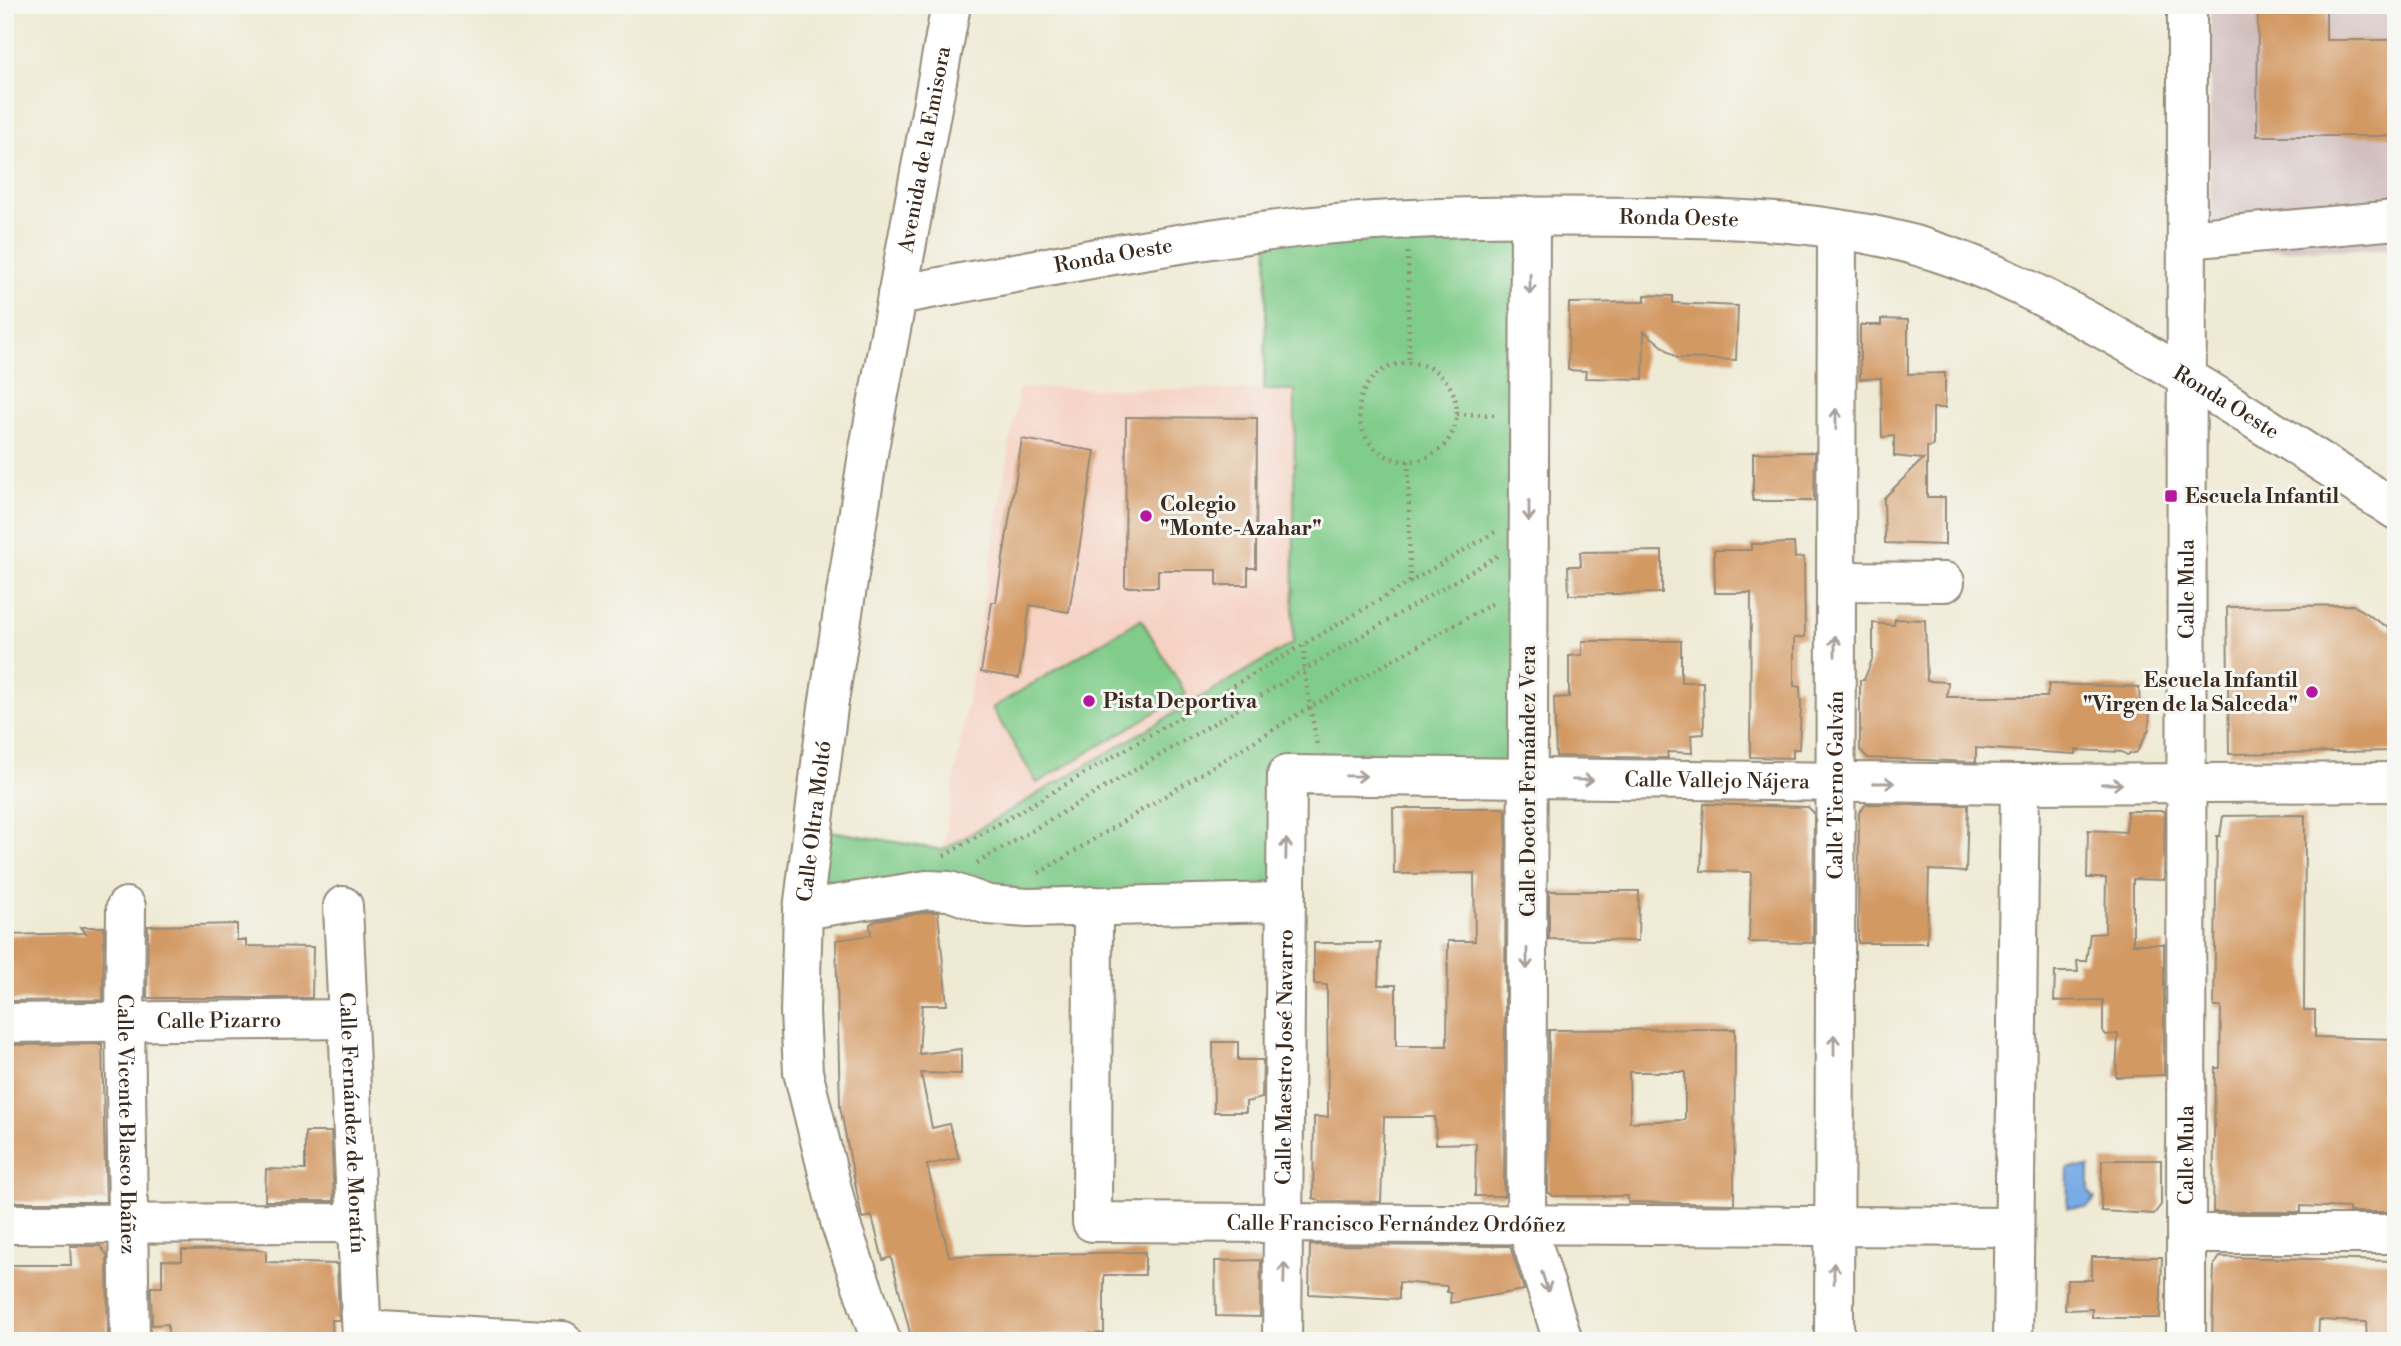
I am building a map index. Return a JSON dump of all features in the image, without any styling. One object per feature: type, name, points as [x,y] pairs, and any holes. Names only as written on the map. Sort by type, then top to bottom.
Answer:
[{"type":"street","name":"Avenida de la Emisora","points":[[897,295],[951,5]]},
{"type":"street","name":"Calle Mula","points":[[2186,1341],[2188,5]]},
{"type":"street","name":"Ronda Oeste","points":[[897,295],[1158,248],[1296,228],[1413,219],[1530,216],[1704,218],[1837,229],[1934,251],[2030,291],[2187,375],[2396,509]]},
{"type":"street","name":"Calle Doctor Fernández Vera","points":[[1530,216],[1526,1223],[1563,1341]]},
{"type":"street","points":[[2187,239],[2396,220]]},
{"type":"street","name":"Calle Tierno Galván","points":[[1834,1341],[1837,229]]},
{"type":"street","name":"Calle Oltra Moltó","points":[[881,1341],[841,1226],[803,1072],[800,1012],[803,910],[828,707],[897,295]]},
{"type":"street","points":[[1836,581],[1944,582]]},
{"type":"street","name":"Calle Vallejo Nájera","points":[[1305,775],[2020,784],[2396,782]]},
{"type":"street","name":"Calle Maestro José Navarro","points":[[1282,1341],[1285,1222],[1284,902],[1305,775]]},
{"type":"street","points":[[2013,1341],[2020,784]]},
{"type":"street","points":[[803,910],[927,890],[948,891],[988,905],[1284,902]]},
{"type":"street","name":"Calle Vicente Blasco Ibáñez","points":[[126,906],[130,1341]]},
{"type":"street","name":"Calle Fernández de Moratín","points":[[343,906],[362,1335]]},
{"type":"street","name":"Calle Francisco Fernández Ordóñez","points":[[1093,906],[1092,1222],[2014,1227]]},
{"type":"street","name":"Calle Pizarro","points":[[5,1023],[347,1019]]},
{"type":"street","points":[[5,1224],[357,1223]]},
{"type":"street","points":[[2188,1234],[2396,1234]]},
{"type":"street","points":[[362,1335],[563,1341]]},
{"type":"street","points":[[1276,1341],[1282,1341]]},
{"type":"path","points":[[1409,363],[1408,249],[1421,248]]},
{"type":"path","points":[[1409,363],[1424,366],[1443,379],[1455,398],[1457,414],[1445,445],[1432,455],[1408,461],[1383,455],[1370,444],[1362,429],[1359,412],[1361,397],[1368,383],[1393,366],[1409,363]]},
{"type":"path","points":[[1408,461],[1410,582]]},
{"type":"path","points":[[943,856],[1410,582],[1529,525]]},
{"type":"path","points":[[968,863],[981,863],[1304,671],[1529,525]]},
{"type":"path","points":[[1034,877],[1310,707],[1529,583]]},
{"type":"path","points":[[1304,645],[1304,671],[1310,707],[1305,775]]},
{"type":"shaded area","points":[[2210,5],[2396,5],[2396,249],[2210,251]]},
{"type":"shaded area","name":"Colegio \"Monte-Azahar\"","points":[[1019,388],[1295,390],[1293,643],[943,850]]},
{"type":"green space","points":[[1530,216],[1528,779],[1288,775],[1285,902],[803,910],[813,828],[943,850],[1293,643],[1295,390],[1264,390],[1268,232]]},
{"type":"green space","name":"Pista Deportiva","points":[[1141,619],[1186,694],[1037,783],[992,708]]},
{"type":"water","points":[[2089,1167],[2089,1192],[2095,1199],[2088,1207],[2067,1208],[2068,1168]]},
{"type":"building","points":[[2258,5],[2326,5],[2326,40],[2396,40],[2396,136],[2257,136]]},
{"type":"building","points":[[1645,295],[1673,296],[1673,303],[1738,306],[1736,360],[1677,358],[1644,331],[1643,379],[1585,378],[1586,371],[1568,370],[1569,303],[1645,302]]},
{"type":"building","points":[[1881,319],[1908,320],[1908,374],[1945,373],[1945,408],[1933,408],[1933,446],[1927,447],[1927,497],[1945,497],[1945,545],[1885,543],[1884,498],[1923,459],[1894,456],[1894,436],[1882,437],[1881,378],[1860,379],[1860,325],[1881,325]]},
{"type":"building","points":[[1126,417],[1257,418],[1256,568],[1248,568],[1248,585],[1217,585],[1217,570],[1158,570],[1158,587],[1125,587]]},
{"type":"building","points":[[1022,439],[1095,451],[1069,612],[1030,605],[1019,678],[981,672],[992,602],[996,602]]},
{"type":"building","points":[[1815,452],[1814,501],[1753,501],[1753,453]]},
{"type":"building","points":[[1794,543],[1795,558],[1804,557],[1805,637],[1794,638],[1794,686],[1800,687],[1801,706],[1799,749],[1793,749],[1793,758],[1750,757],[1751,593],[1715,593],[1714,550],[1751,550],[1751,544]]},
{"type":"building","points":[[1662,551],[1662,593],[1569,595],[1568,566],[1581,566],[1580,552]]},
{"type":"building","name":"Escuela Infantil \"Virgen de la Salceda\"","points":[[2353,605],[2396,633],[2396,751],[2229,754],[2227,607]]},
{"type":"building","points":[[1895,619],[1925,620],[1927,681],[1948,682],[1947,697],[2047,697],[2049,684],[2139,687],[2140,706],[2150,706],[2149,729],[2137,752],[2127,755],[2122,752],[2076,750],[2076,754],[1976,748],[1976,762],[1868,758],[1860,750],[1860,680],[1864,680],[1873,657],[1873,623],[1894,625]]},
{"type":"building","points":[[1582,641],[1681,641],[1681,682],[1703,682],[1704,734],[1691,735],[1692,753],[1667,752],[1668,758],[1556,756],[1554,698],[1569,697],[1569,656],[1582,655]]},
{"type":"building","points":[[1704,804],[1808,807],[1814,813],[1813,943],[1749,942],[1751,872],[1701,871]]},
{"type":"building","points":[[1866,804],[1968,805],[1966,872],[1929,870],[1927,943],[1858,943],[1859,813]]},
{"type":"building","points":[[1393,808],[1503,808],[1506,811],[1504,1196],[1475,1196],[1476,1143],[1436,1144],[1435,1117],[1384,1117],[1381,1202],[1321,1201],[1313,1198],[1314,1117],[1328,1117],[1327,985],[1314,984],[1314,943],[1380,943],[1378,985],[1396,985],[1396,1046],[1447,1046],[1448,941],[1475,941],[1474,873],[1394,874]]},
{"type":"building","points":[[2127,811],[2165,811],[2164,880],[2133,879],[2133,944],[2164,944],[2164,1075],[2116,1077],[2118,1034],[2106,1035],[2103,1031],[2103,1000],[2054,1001],[2055,972],[2078,972],[2077,961],[2086,961],[2090,934],[2105,933],[2106,878],[2087,878],[2088,830],[2126,832]]},
{"type":"building","points":[[2305,815],[2304,1010],[2315,1010],[2315,1037],[2396,1039],[2396,1212],[2349,1212],[2349,1208],[2301,1206],[2301,1212],[2213,1212],[2215,1068],[2220,1068],[2221,1007],[2214,1007],[2217,836],[2220,836],[2223,816]]},
{"type":"building","points":[[1549,891],[1639,891],[1638,941],[1549,939]]},
{"type":"building","points":[[938,912],[947,1005],[922,1005],[919,1054],[961,1049],[961,1074],[921,1073],[932,1128],[949,1124],[959,1158],[927,1165],[949,1256],[1145,1252],[1145,1275],[1104,1275],[1104,1333],[912,1341],[891,1257],[883,1260],[872,1216],[862,1218],[840,1107],[836,940],[871,935],[870,924],[878,920]]},
{"type":"building","points":[[237,924],[237,940],[246,940],[246,946],[313,947],[312,998],[147,998],[148,926]]},
{"type":"building","points":[[81,927],[104,927],[103,1000],[5,1001],[5,935],[86,933]]},
{"type":"building","points":[[1735,1029],[1734,1204],[1628,1202],[1628,1196],[1553,1196],[1548,1192],[1549,1030]],"holes":[[[1629,1072],[1685,1072],[1685,1120],[1630,1122]]]},
{"type":"building","points":[[1213,1042],[1238,1042],[1238,1060],[1263,1060],[1262,1098],[1246,1102],[1246,1112],[1214,1112]]},
{"type":"building","points":[[102,1044],[106,1202],[5,1202],[5,1045]]},
{"type":"building","points":[[305,1132],[331,1132],[334,1201],[265,1201],[266,1169],[305,1170]]},
{"type":"building","points":[[2102,1160],[2161,1160],[2161,1205],[2154,1214],[2101,1211]]},
{"type":"building","points":[[1310,1245],[1510,1246],[1524,1290],[1450,1303],[1451,1293],[1447,1292],[1447,1286],[1399,1282],[1399,1299],[1309,1294]]},
{"type":"building","points":[[70,1246],[100,1246],[107,1255],[108,1341],[5,1341],[5,1265],[71,1265]]},
{"type":"building","points":[[182,1250],[266,1251],[266,1262],[337,1264],[339,1320],[332,1320],[333,1341],[168,1341],[168,1324],[152,1325],[151,1287],[162,1287],[162,1260],[182,1261]]},
{"type":"building","points":[[2092,1257],[2162,1257],[2160,1318],[2092,1318],[2092,1309],[2065,1310],[2067,1280],[2092,1280]]},
{"type":"building","points":[[2220,1257],[2396,1261],[2396,1341],[2367,1341],[2366,1322],[2319,1320],[2318,1341],[2212,1341],[2214,1265]]},
{"type":"building","points":[[1261,1260],[1260,1317],[1216,1316],[1215,1261]]},
{"type":"place","name":"Escuela Infantil","points":[[2171,496]]},
{"type":"place","name":"Colegio \"Monte-Azahar\"","points":[[1146,516]]},
{"type":"place","name":"Escuela Infantil \"Virgen de la Salceda\"","points":[[2312,692]]},
{"type":"place","name":"Pista Deportiva","points":[[1089,701]]}]
